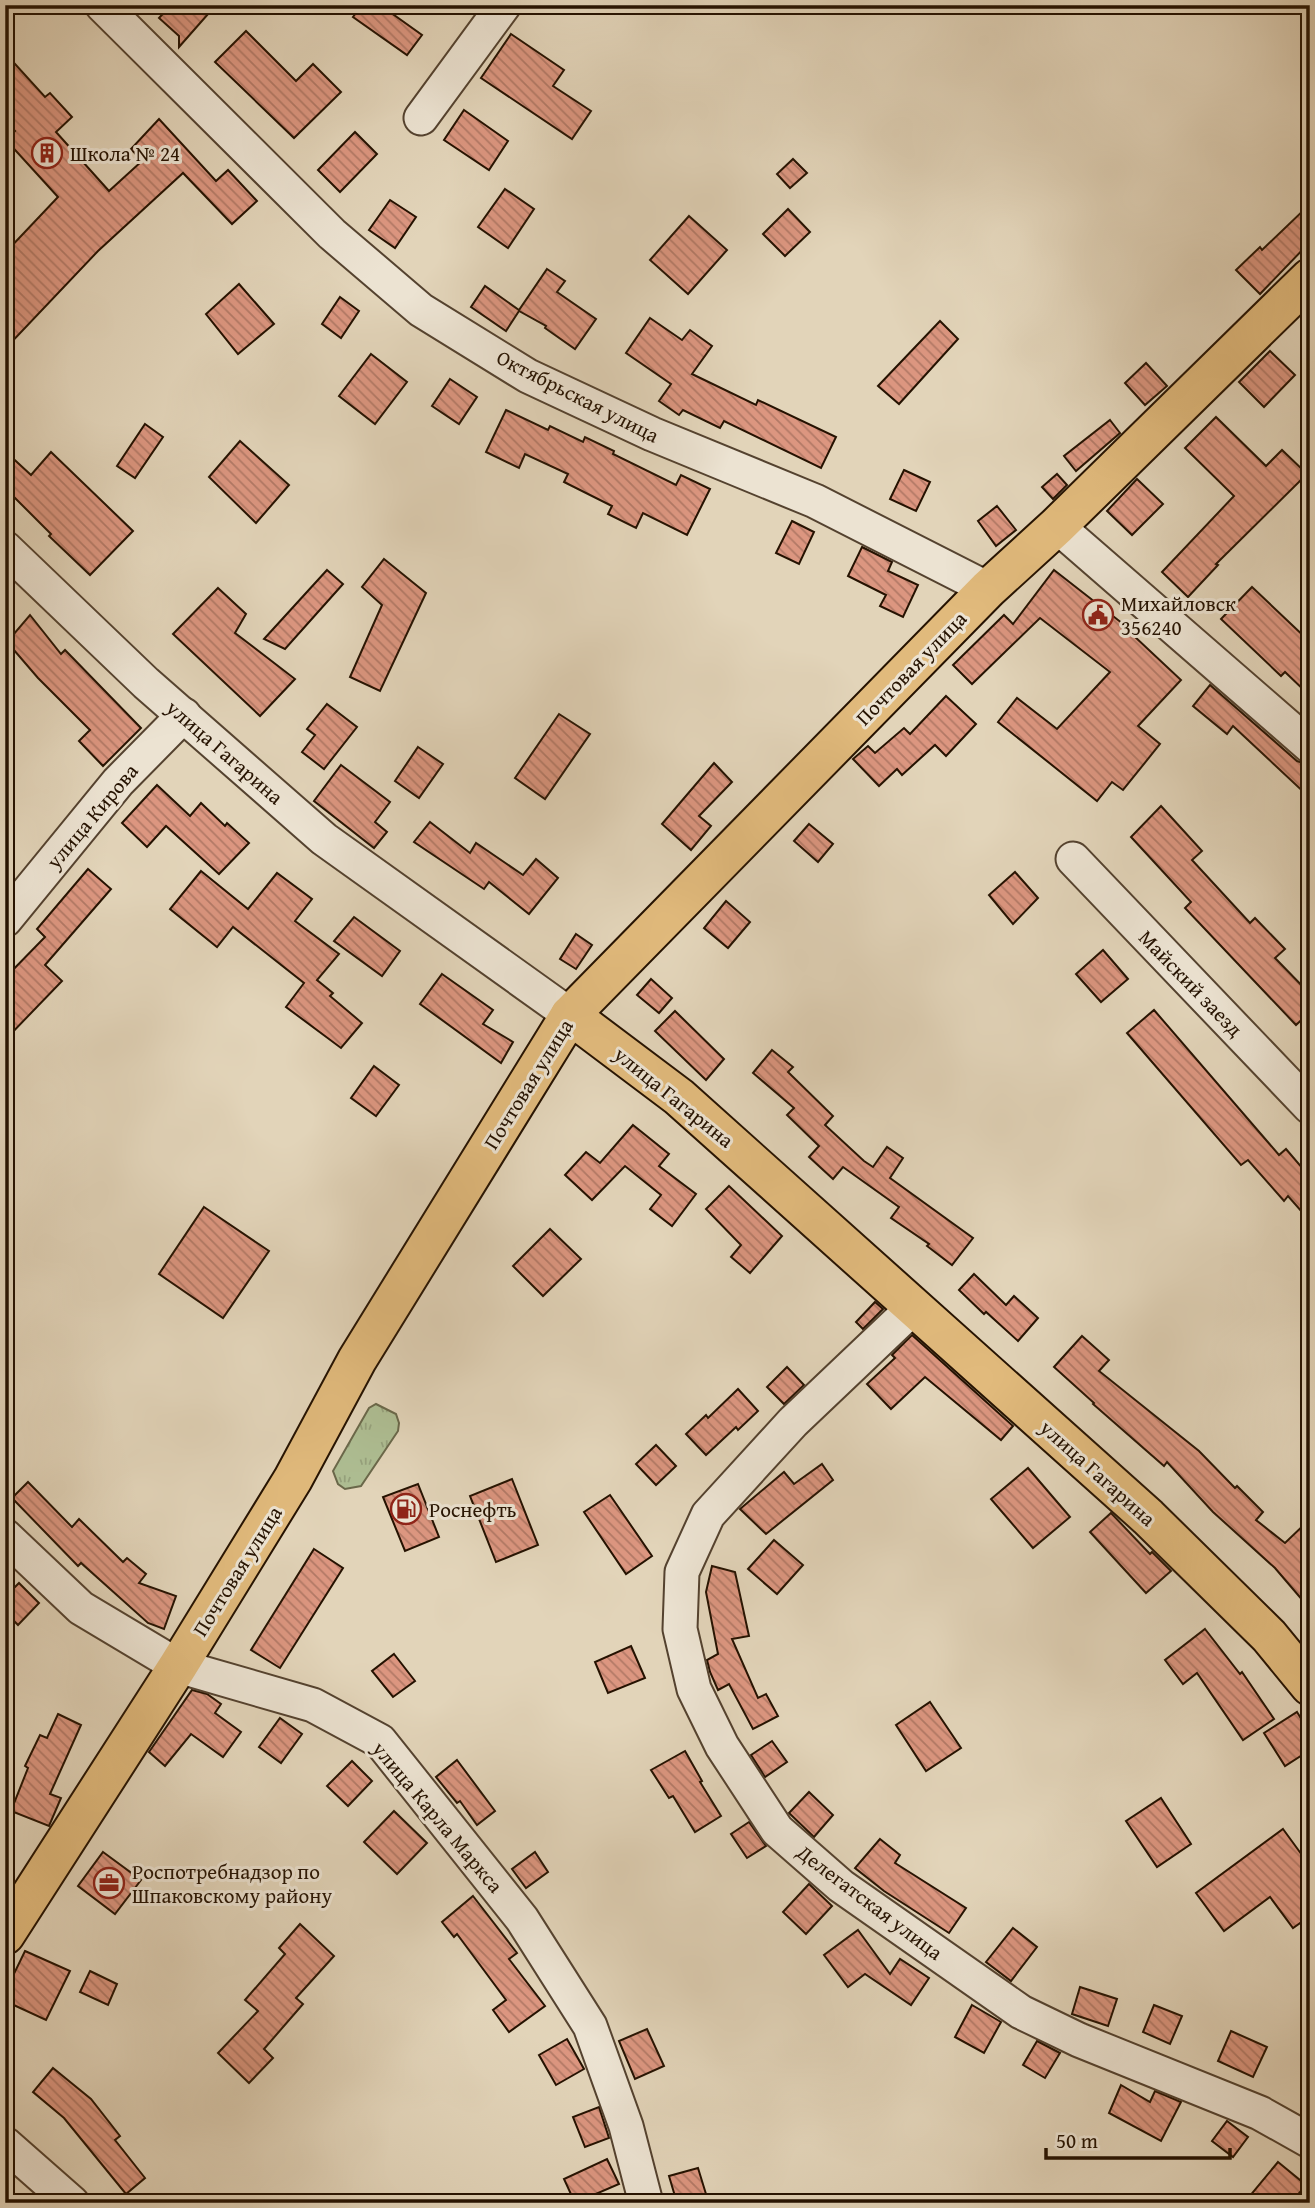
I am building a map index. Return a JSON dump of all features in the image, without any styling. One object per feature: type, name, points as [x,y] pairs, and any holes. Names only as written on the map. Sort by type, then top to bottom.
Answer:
[{"type":"main road","name":"Почтовая улица","points":[[5,1935],[178,1666],[293,1479],[357,1360],[570,1015],[988,589],[1058,526],[1310,278]]},
{"type":"main road","name":"улица Гагарина","points":[[570,1015],[679,1097],[1148,1517],[1269,1636],[1310,1686]]},
{"type":"street","name":"Октябрьская улица","points":[[102,5],[332,234],[421,310],[528,376],[652,434],[815,501],[988,589]]},
{"type":"street","points":[[421,118],[504,5]]},
{"type":"street","points":[[1058,526],[1310,746]]},
{"type":"street","name":"улица Гагарина","points":[[5,548],[184,715],[324,839],[570,1015]]},
{"type":"street","name":"улица Кирова","points":[[5,920],[118,782],[184,715]]},
{"type":"street","name":"Майский заезд","points":[[1073,859],[1310,1107]]},
{"type":"street","name":"Делегатская улица","points":[[914,1307],[793,1422],[708,1515],[682,1572],[680,1629],[694,1689],[722,1746],[778,1830],[841,1886],[1021,2012],[1079,2040],[1260,2113],[1310,2141]]},
{"type":"street","name":"улица Карла Маркса","points":[[5,1536],[81,1608],[178,1666],[313,1705],[380,1741],[522,1919],[590,2026],[626,2126],[646,2203]]},
{"type":"street","points":[[5,2144],[72,2203]]},
{"type":"green space","points":[[376,1404],[396,1414],[398,1431],[361,1486],[345,1489],[338,1484],[333,1471],[369,1408]]},
{"type":"building","points":[[171,5],[216,5],[179,47],[179,36],[159,18]]},
{"type":"building","points":[[362,5],[380,5],[422,35],[407,55],[353,17]]},
{"type":"building","points":[[246,31],[296,81],[313,64],[341,92],[294,138],[215,62]]},
{"type":"building","points":[[511,34],[564,70],[553,86],[591,111],[572,139],[481,78]]},
{"type":"building","points":[[5,53],[45,97],[50,93],[72,117],[56,132],[109,191],[142,161],[131,149],[159,119],[216,181],[228,170],[257,201],[232,224],[183,173],[98,251],[5,349],[5,253],[58,197],[6,140],[15,131],[5,121]]},
{"type":"building","points":[[464,110],[508,141],[489,170],[444,140]]},
{"type":"building","points":[[355,132],[377,154],[340,192],[318,170]]},
{"type":"building","points":[[793,159],[807,173],[790,188],[777,174]]},
{"type":"building","points":[[505,189],[534,209],[508,248],[478,227]]},
{"type":"building","points":[[390,200],[416,217],[395,248],[369,230]]},
{"type":"building","points":[[1310,204],[1310,242],[1260,294],[1236,270],[1260,247],[1262,250]]},
{"type":"building","points":[[788,209],[810,232],[785,256],[763,234]]},
{"type":"building","points":[[689,216],[727,250],[688,294],[650,260]]},
{"type":"building","points":[[547,269],[565,281],[557,292],[596,319],[575,349],[545,328],[546,326],[519,311],[506,331],[471,307],[485,286],[519,310]]},
{"type":"building","points":[[239,284],[274,324],[238,354],[206,314]]},
{"type":"building","points":[[340,297],[359,311],[341,338],[322,324]]},
{"type":"building","points":[[650,318],[682,340],[690,330],[712,346],[692,374],[756,405],[758,400],[836,437],[821,468],[724,421],[720,428],[683,410],[679,415],[659,401],[671,384],[626,353]]},
{"type":"building","points":[[940,321],[958,339],[899,404],[878,386]]},
{"type":"building","points":[[1270,351],[1295,375],[1264,407],[1239,382]]},
{"type":"building","points":[[371,354],[407,382],[375,424],[339,396]]},
{"type":"building","points":[[1146,363],[1167,386],[1145,405],[1125,383]]},
{"type":"building","points":[[450,379],[477,397],[459,424],[432,406]]},
{"type":"building","points":[[506,410],[548,430],[550,426],[583,442],[585,437],[676,485],[681,475],[710,489],[687,535],[643,513],[636,528],[608,514],[612,506],[564,482],[568,474],[525,454],[519,468],[486,452]]},
{"type":"building","points":[[1216,417],[1266,466],[1282,450],[1307,474],[1216,564],[1218,565],[1188,597],[1162,572],[1234,496],[1185,448]]},
{"type":"building","points":[[1110,420],[1120,433],[1076,471],[1064,456]]},
{"type":"building","points":[[145,424],[163,437],[135,478],[117,466]]},
{"type":"building","points":[[240,441],[289,485],[256,523],[209,477]]},
{"type":"building","points":[[5,451],[31,475],[51,452],[133,531],[90,575],[5,488]]},
{"type":"building","points":[[904,470],[930,482],[916,511],[890,499]]},
{"type":"building","points":[[1057,474],[1067,485],[1053,499],[1042,487]]},
{"type":"building","points":[[1137,479],[1163,504],[1132,535],[1107,511]]},
{"type":"building","points":[[997,506],[1016,530],[996,546],[978,521]]},
{"type":"building","points":[[792,521],[814,532],[799,564],[776,553]]},
{"type":"building","points":[[862,547],[892,562],[888,571],[918,585],[903,617],[880,606],[886,595],[848,576]]},
{"type":"building","points":[[384,559],[426,593],[380,691],[350,677],[382,605],[362,587]]},
{"type":"building","points":[[327,570],[343,584],[285,649],[264,639]]},
{"type":"building","points":[[1054,570],[1136,634],[1134,636],[1181,680],[1138,726],[1160,744],[1123,790],[1112,782],[1097,801],[998,722],[1017,698],[1057,729],[1110,672],[1040,618],[972,684],[953,665],[1004,615],[1013,624]]},
{"type":"building","points":[[1252,587],[1310,642],[1310,696],[1285,672],[1281,676],[1221,619]]},
{"type":"building","points":[[218,588],[246,614],[235,633],[295,679],[260,716],[173,634]]},
{"type":"building","points":[[30,615],[61,654],[65,650],[141,728],[103,766],[79,741],[90,730],[38,678],[7,642]]},
{"type":"building","points":[[1210,685],[1297,761],[1310,765],[1310,798],[1233,726],[1227,734],[1193,706]]},
{"type":"building","points":[[946,696],[976,724],[946,756],[935,745],[902,775],[897,769],[879,786],[853,759],[868,746],[875,753],[904,728],[910,734]]},
{"type":"building","points":[[327,704],[357,727],[324,769],[302,752],[315,735],[307,729]]},
{"type":"building","points":[[559,714],[590,734],[545,799],[515,778]]},
{"type":"building","points":[[418,747],[443,764],[419,798],[395,781]]},
{"type":"building","points":[[714,763],[732,782],[699,816],[711,826],[691,850],[662,824]]},
{"type":"building","points":[[341,765],[390,802],[375,822],[387,832],[374,848],[314,801]]},
{"type":"building","points":[[157,785],[190,816],[201,803],[225,826],[227,823],[249,843],[219,874],[166,826],[147,847],[122,823]]},
{"type":"building","points":[[1161,806],[1202,851],[1192,860],[1250,923],[1255,918],[1285,949],[1275,958],[1310,994],[1310,1012],[1296,1025],[1185,908],[1191,902],[1131,837]]},
{"type":"building","points":[[430,822],[470,853],[476,843],[523,875],[536,859],[558,878],[529,914],[489,882],[484,889],[414,842]]},
{"type":"building","points":[[809,824],[833,844],[818,862],[794,841]]},
{"type":"building","points":[[88,869],[111,889],[45,965],[62,981],[5,1040],[5,978],[45,937],[37,929]]},
{"type":"building","points":[[201,871],[248,909],[277,873],[312,899],[295,921],[339,954],[317,980],[333,993],[330,996],[362,1023],[341,1048],[286,1007],[304,983],[233,927],[217,947],[170,909]]},
{"type":"building","points":[[1015,872],[1038,898],[1013,924],[989,895]]},
{"type":"building","points":[[726,901],[750,922],[728,948],[704,928]]},
{"type":"building","points":[[354,917],[400,951],[382,976],[334,941]]},
{"type":"building","points":[[576,934],[592,945],[576,969],[560,959]]},
{"type":"building","points":[[1103,950],[1128,979],[1101,1002],[1076,974]]},
{"type":"building","points":[[442,974],[493,1010],[483,1024],[513,1042],[501,1063],[420,1004]]},
{"type":"building","points":[[651,979],[672,998],[659,1013],[637,995]]},
{"type":"building","points":[[1154,1010],[1279,1155],[1286,1149],[1310,1177],[1310,1221],[1288,1196],[1284,1201],[1248,1160],[1241,1165],[1127,1033]]},
{"type":"building","points":[[675,1011],[724,1059],[706,1080],[655,1031]]},
{"type":"building","points":[[772,1050],[793,1067],[788,1072],[833,1116],[825,1125],[873,1167],[887,1147],[903,1158],[890,1178],[973,1238],[952,1265],[927,1246],[929,1244],[891,1218],[899,1207],[843,1167],[833,1179],[809,1157],[819,1146],[787,1115],[794,1108],[753,1073]]},
{"type":"building","points":[[374,1066],[399,1085],[376,1116],[351,1098]]},
{"type":"building","points":[[633,1125],[669,1154],[659,1166],[696,1194],[672,1226],[650,1209],[661,1195],[625,1166],[592,1200],[565,1175],[586,1152],[600,1163]]},
{"type":"building","points":[[729,1186],[782,1236],[750,1273],[731,1257],[741,1245],[706,1209]]},
{"type":"building","points":[[204,1207],[269,1251],[223,1318],[159,1274]]},
{"type":"building","points":[[550,1229],[581,1259],[543,1296],[513,1266]]},
{"type":"building","points":[[974,1274],[1006,1305],[1014,1296],[1038,1318],[1018,1341],[959,1290]]},
{"type":"building","points":[[875,1302],[883,1309],[863,1329],[856,1322]]},
{"type":"building","points":[[912,1335],[1013,1426],[1001,1440],[925,1377],[891,1409],[867,1384],[895,1358],[892,1355]]},
{"type":"building","points":[[1082,1336],[1109,1360],[1099,1371],[1199,1451],[1235,1488],[1237,1486],[1263,1512],[1256,1520],[1285,1543],[1310,1519],[1310,1609],[1275,1568],[1213,1512],[1167,1462],[1164,1466],[1054,1367]]},
{"type":"building","points":[[787,1367],[804,1385],[784,1404],[767,1387]]},
{"type":"building","points":[[738,1389],[758,1411],[706,1455],[686,1434],[706,1415],[708,1418]]},
{"type":"building","points":[[656,1445],[676,1466],[656,1485],[636,1464]]},
{"type":"building","points":[[822,1464],[833,1480],[766,1534],[740,1509],[784,1472],[794,1484]]},
{"type":"building","points":[[1028,1468],[1070,1517],[1033,1548],[991,1499]]},
{"type":"building","points":[[512,1479],[538,1545],[496,1562],[470,1496]]},
{"type":"building","points":[[28,1482],[72,1527],[79,1519],[123,1562],[127,1558],[146,1574],[139,1583],[176,1596],[164,1629],[148,1623],[81,1563],[78,1566],[12,1498]]},
{"type":"building","points":[[418,1484],[439,1537],[405,1551],[383,1497]]},
{"type":"building","points":[[610,1495],[652,1556],[626,1574],[584,1512]]},
{"type":"building","points":[[1111,1513],[1150,1554],[1152,1552],[1171,1571],[1146,1593],[1090,1532]]},
{"type":"building","points":[[774,1540],[803,1565],[777,1594],[748,1569]]},
{"type":"building","points":[[314,1549],[343,1568],[280,1668],[251,1650]]},
{"type":"building","points":[[712,1566],[735,1572],[749,1636],[732,1639],[758,1698],[766,1694],[778,1716],[753,1729],[729,1684],[718,1690],[710,1672],[707,1660],[718,1654],[706,1592]]},
{"type":"building","points":[[19,1583],[39,1603],[18,1625],[5,1612],[5,1597]]},
{"type":"building","points":[[1205,1629],[1240,1674],[1242,1672],[1274,1719],[1243,1740],[1197,1673],[1183,1684],[1165,1660]]},
{"type":"building","points":[[631,1646],[645,1678],[608,1693],[595,1662]]},
{"type":"building","points":[[394,1654],[415,1681],[393,1697],[372,1671]]},
{"type":"building","points":[[192,1690],[207,1694],[221,1704],[215,1713],[241,1732],[223,1757],[191,1734],[165,1766],[149,1752]]},
{"type":"building","points":[[930,1702],[961,1748],[926,1771],[896,1725]]},
{"type":"building","points":[[1297,1712],[1310,1733],[1310,1750],[1285,1766],[1264,1733]]},
{"type":"building","points":[[58,1714],[81,1725],[50,1794],[61,1798],[49,1826],[11,1811],[28,1768],[25,1766],[40,1735],[47,1738]]},
{"type":"building","points":[[280,1718],[302,1734],[281,1763],[259,1747]]},
{"type":"building","points":[[772,1741],[787,1762],[765,1777],[751,1755]]},
{"type":"building","points":[[685,1751],[721,1816],[695,1832],[673,1796],[669,1798],[651,1770]]},
{"type":"building","points":[[457,1760],[495,1811],[477,1825],[460,1801],[457,1803],[436,1777]]},
{"type":"building","points":[[352,1761],[372,1781],[348,1806],[327,1786]]},
{"type":"building","points":[[809,1792],[833,1815],[814,1837],[789,1813]]},
{"type":"building","points":[[1161,1798],[1191,1844],[1157,1867],[1126,1821]]},
{"type":"building","points":[[394,1811],[427,1843],[397,1874],[364,1842]]},
{"type":"building","points":[[749,1822],[766,1846],[747,1858],[731,1834]]},
{"type":"building","points":[[1283,1829],[1310,1866],[1310,1916],[1293,1928],[1270,1897],[1224,1931],[1196,1893]]},
{"type":"building","points":[[880,1839],[900,1855],[895,1863],[966,1908],[949,1933],[884,1891],[855,1868]]},
{"type":"building","name":"Роспотребнадзор по Шпаковскому району","points":[[103,1852],[141,1880],[115,1914],[78,1886]]},
{"type":"building","points":[[535,1852],[548,1872],[526,1888],[512,1869]]},
{"type":"building","points":[[809,1884],[832,1906],[806,1934],[783,1912]]},
{"type":"building","points":[[473,1896],[517,1953],[509,1959],[545,2006],[509,2032],[493,2010],[506,2000],[457,1934],[454,1937],[442,1922]]},
{"type":"building","points":[[300,1924],[334,1956],[296,1998],[303,2004],[264,2049],[273,2058],[249,2083],[218,2053],[258,2011],[245,2000],[285,1954],[279,1948]]},
{"type":"building","points":[[1013,1928],[1037,1947],[1011,1981],[986,1962]]},
{"type":"building","points":[[858,1930],[890,1974],[900,1959],[929,1978],[911,2005],[865,1974],[848,1987],[824,1955]]},
{"type":"building","points":[[25,1951],[70,1971],[46,2020],[5,2001],[5,1980],[10,1982]]},
{"type":"building","points":[[90,1971],[117,1984],[108,2005],[80,1992]]},
{"type":"building","points":[[1080,1987],[1117,1999],[1108,2026],[1072,2014]]},
{"type":"building","points":[[972,2005],[1001,2022],[984,2053],[955,2037]]},
{"type":"building","points":[[1154,2005],[1182,2016],[1170,2044],[1143,2032]]},
{"type":"building","points":[[647,2029],[664,2066],[635,2079],[619,2041]]},
{"type":"building","points":[[1231,2031],[1267,2047],[1253,2077],[1218,2061]]},
{"type":"building","points":[[567,2039],[584,2069],[556,2085],[539,2055]]},
{"type":"building","points":[[1037,2041],[1060,2053],[1045,2078],[1023,2065]]},
{"type":"building","points":[[53,2068],[91,2099],[120,2136],[115,2140],[145,2178],[126,2194],[64,2118],[33,2092]]},
{"type":"building","points":[[1121,2085],[1150,2102],[1155,2091],[1181,2102],[1161,2141],[1109,2113]]},
{"type":"building","points":[[599,2107],[609,2138],[585,2147],[573,2117]]},
{"type":"building","points":[[1227,2121],[1248,2137],[1233,2157],[1212,2141]]},
{"type":"building","points":[[607,2159],[619,2184],[575,2203],[564,2179]]},
{"type":"building","points":[[1278,2162],[1306,2185],[1291,2203],[1244,2203]]},
{"type":"building","points":[[698,2168],[706,2194],[677,2203],[669,2176]]},
{"type":"place","name":"Школа № 24","points":[[47,153]]},
{"type":"place","name":"Михайловск 356240","points":[[1098,615]]},
{"type":"place","name":"Роснефть","points":[[406,1509]]},
{"type":"place","name":"Роспотребнадзор по Шпаковскому району","points":[[109,1883]]}]
